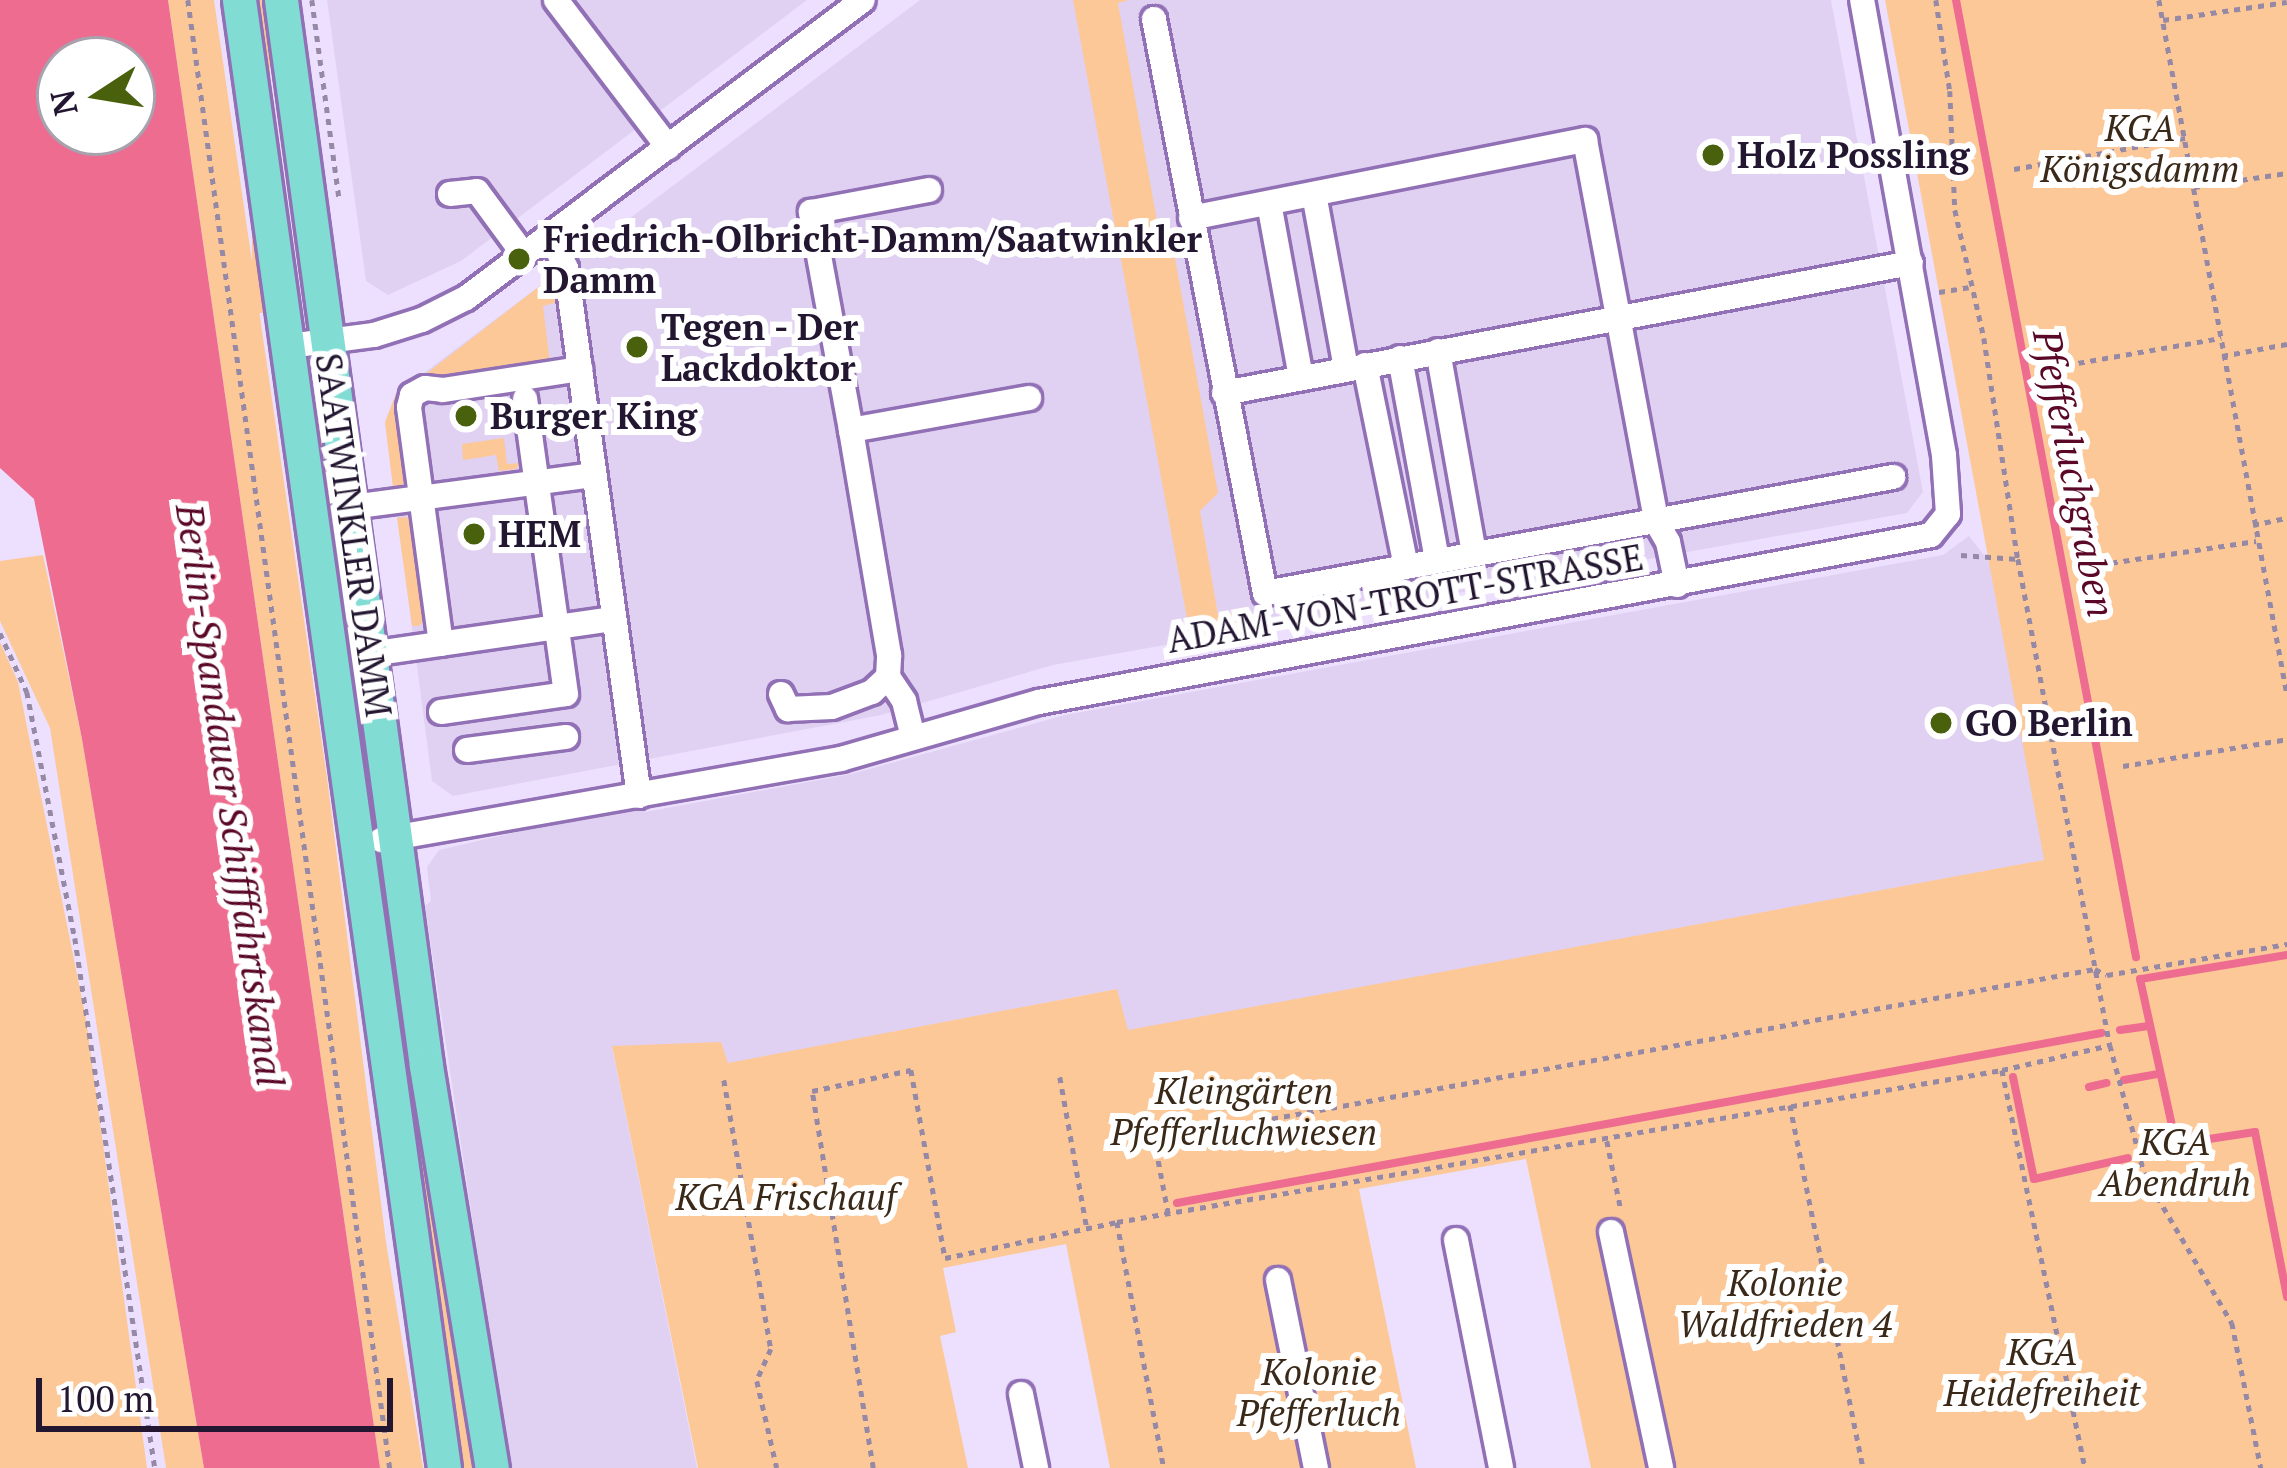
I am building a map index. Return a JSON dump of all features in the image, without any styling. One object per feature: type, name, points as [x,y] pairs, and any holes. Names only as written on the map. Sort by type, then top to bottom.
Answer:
[{"type":"main road","name":"SAATWINKLER DAMM","points":[[239,0],[444,1468]]},
{"type":"main road","name":"SAATWINKLER DAMM","points":[[289,4],[328,340],[427,1074],[492,1468]]},
{"type":"street","points":[[556,0],[668,147]]},
{"type":"street","points":[[290,346],[422,320],[466,298],[863,0]]},
{"type":"street","name":"ADAM-VON-TROTT-STRASSE","points":[[355,844],[841,758],[1039,702],[1919,540],[1940,528],[1948,514],[1948,493],[1862,0]]},
{"type":"street","points":[[1154,20],[1265,593],[1893,477]]},
{"type":"street","points":[[1191,218],[1585,140],[1657,523],[1668,542],[1677,585]]},
{"type":"street","points":[[450,194],[477,190],[524,255]]},
{"type":"street","points":[[913,737],[904,701],[888,677],[889,656],[811,212],[929,190]]},
{"type":"street","points":[[1314,194],[1406,568]]},
{"type":"street","points":[[1269,203],[1301,378]]},
{"type":"street","points":[[551,235],[566,268],[640,796]]},
{"type":"street","points":[[1224,394],[1618,315],[1911,263]]},
{"type":"street","points":[[1438,351],[1474,553]]},
{"type":"street","points":[[1400,358],[1437,560]]},
{"type":"street","points":[[441,644],[409,407],[412,395],[425,388],[443,390],[580,369]]},
{"type":"street","points":[[850,430],[1028,398]]},
{"type":"street","points":[[440,712],[566,694],[525,399]]},
{"type":"street","points":[[351,507],[594,476]]},
{"type":"street","points":[[370,654],[614,619]]},
{"type":"street","points":[[781,694],[788,709],[817,709],[872,692],[888,677]]},
{"type":"street","points":[[467,750],[566,737]]},
{"type":"street","points":[[387,1081],[427,1074]]},
{"type":"street","points":[[1611,1232],[1661,1468]]},
{"type":"street","points":[[1456,1240],[1502,1468]]},
{"type":"street","points":[[1278,1280],[1316,1468]]},
{"type":"street","points":[[1021,1394],[1036,1468]]},
{"type":"path","points":[[188,0],[390,1468]]},
{"type":"path","points":[[1936,0],[1950,91],[1955,210],[1984,338],[2018,559],[2110,1045],[2144,1176],[2232,1323],[2261,1468]]},
{"type":"path","points":[[2158,0],[2287,692]]},
{"type":"path","points":[[2162,20],[2287,2]]},
{"type":"path","points":[[2014,169],[2185,138]]},
{"type":"path","points":[[2194,188],[2287,173]]},
{"type":"path","points":[[1917,296],[1969,286]]},
{"type":"path","points":[[2043,369],[2221,338]]},
{"type":"path","points":[[2222,356],[2287,344]]},
{"type":"path","points":[[2253,525],[2287,518]]},
{"type":"path","points":[[2076,568],[2256,542]]},
{"type":"path","points":[[1960,555],[2018,559]]},
{"type":"path","points":[[0,633],[27,692],[83,982],[154,1468]]},
{"type":"path","points":[[2123,766],[2287,739]]},
{"type":"path","points":[[1168,1214],[1154,1140],[2095,969],[2107,975],[2287,944]]},
{"type":"path","points":[[873,1468],[812,1091],[911,1070],[945,1258],[1118,1222],[2002,1070],[2110,1045]]},
{"type":"path","points":[[2002,1070],[2084,1468]]},
{"type":"path","points":[[1060,1077],[1087,1228]]},
{"type":"path","points":[[724,1080],[771,1349],[757,1381],[777,1468]]},
{"type":"path","points":[[1790,1105],[1863,1468]]},
{"type":"path","points":[[1118,1222],[1164,1468]]},
{"type":"shaded area","points":[[327,0],[807,0],[461,261],[388,295],[366,281]]},
{"type":"shaded area","points":[[920,0],[1831,0],[1923,492],[1907,513],[1053,665],[881,715],[453,796],[432,781],[385,422],[396,394]]},
{"type":"shaded area","points":[[1969,536],[1990,563],[2045,860],[1127,1031],[1116,989],[727,1064],[612,1047],[697,1468],[510,1468],[425,906],[431,901],[427,867],[439,850],[639,805],[645,812],[851,774],[1065,715],[1943,555]]},
{"type":"green space","points":[[168,0],[214,0],[327,778],[386,1242],[423,1468],[380,1468]]},
{"type":"green space","points":[[252,0],[270,0],[270,313],[252,313]]},
{"type":"green space","points":[[1073,0],[1129,0],[1118,3],[1159,232],[1170,231],[1218,493],[1200,511],[1218,615],[1250,612],[1254,629],[1191,640]]},
{"type":"green space","points":[[1885,0],[2287,0],[2287,1468],[1591,1468],[1526,1159],[1359,1189],[1416,1468],[1110,1468],[1066,1244],[943,1268],[956,1332],[940,1336],[968,1468],[698,1468],[612,1046],[721,1042],[728,1063],[1117,989],[1128,1030],[2044,860]]},
{"type":"green space","points":[[554,275],[559,302],[543,306],[550,363],[458,382],[427,373]]},
{"type":"green space","points":[[324,387],[379,810],[369,811],[306,389]]},
{"type":"green space","points":[[396,394],[412,476],[393,488],[385,422]]},
{"type":"green space","points":[[504,438],[507,464],[520,463],[516,469],[499,471],[496,455],[463,460],[462,444]]},
{"type":"green space","points":[[406,517],[416,524],[427,617],[419,626],[412,626],[397,518]]},
{"type":"green space","points":[[43,555],[82,739],[204,1468],[166,1468],[50,728],[0,621],[0,561]]},
{"type":"green space","points":[[0,642],[18,682],[86,1019],[147,1468],[0,1468]]},
{"type":"green space","points":[[387,869],[411,1050],[397,1054],[370,871]]},
{"type":"green space","points":[[420,1094],[477,1468],[460,1468],[402,1096]]},
{"type":"water","name":"Berlin-Spandauer Schifffahrtskanal","points":[[0,0],[168,0],[380,1468],[204,1468],[82,739],[34,499],[0,468]]},
{"type":"waterway","name":"Pfefferluchgraben","points":[[1956,0],[2136,957]]},
{"type":"waterway","name":"Pfefferluchgraben","points":[[2287,955],[2140,979],[2176,1144],[2255,1132],[2287,1297]]},
{"type":"waterway","points":[[2120,1030],[2149,1026]]},
{"type":"waterway","points":[[1177,1203],[2101,1033]]},
{"type":"waterway","name":"Pfefferluchgraben","points":[[2124,1080],[2158,1074]]},
{"type":"waterway","name":"Pfefferluchgraben","points":[[2013,1077],[2034,1179],[2128,1158]]},
{"type":"waterway","name":"Pfefferluchgraben","points":[[2089,1087],[2107,1083]]},
{"type":"waterway","name":"Pfefferluchgraben","points":[[2149,1152],[2176,1144]]},
{"type":"place","name":"Holz Possling","points":[[1713,155]]},
{"type":"place","name":"Friedrich-Olbricht-Damm/Saatwinkler Damm","points":[[519,259]]},
{"type":"place","name":"Tegen - Der Lackdoktor","points":[[637,347]]},
{"type":"place","name":"Burger King","points":[[466,416]]},
{"type":"place","name":"HEM","points":[[474,534]]},
{"type":"place","name":"GO Berlin","points":[[1941,723]]},
{"type":"park label","name":"KGA Königsdamm","points":[[2140,148]]},
{"type":"park label","name":"Kleingärten Pfefferluchwiesen","points":[[1244,1110]]},
{"type":"park label","name":"KGA Abendruh","points":[[2175,1162]]},
{"type":"park label","name":"KGA Frischauf","points":[[786,1197]]},
{"type":"park label","name":"Kolonie Waldfrieden 4","points":[[1785,1302]]},
{"type":"park label","name":"KGA Heidefreiheit","points":[[2042,1372]]},
{"type":"park label","name":"Kolonie Pfefferluch","points":[[1319,1392]]}]
